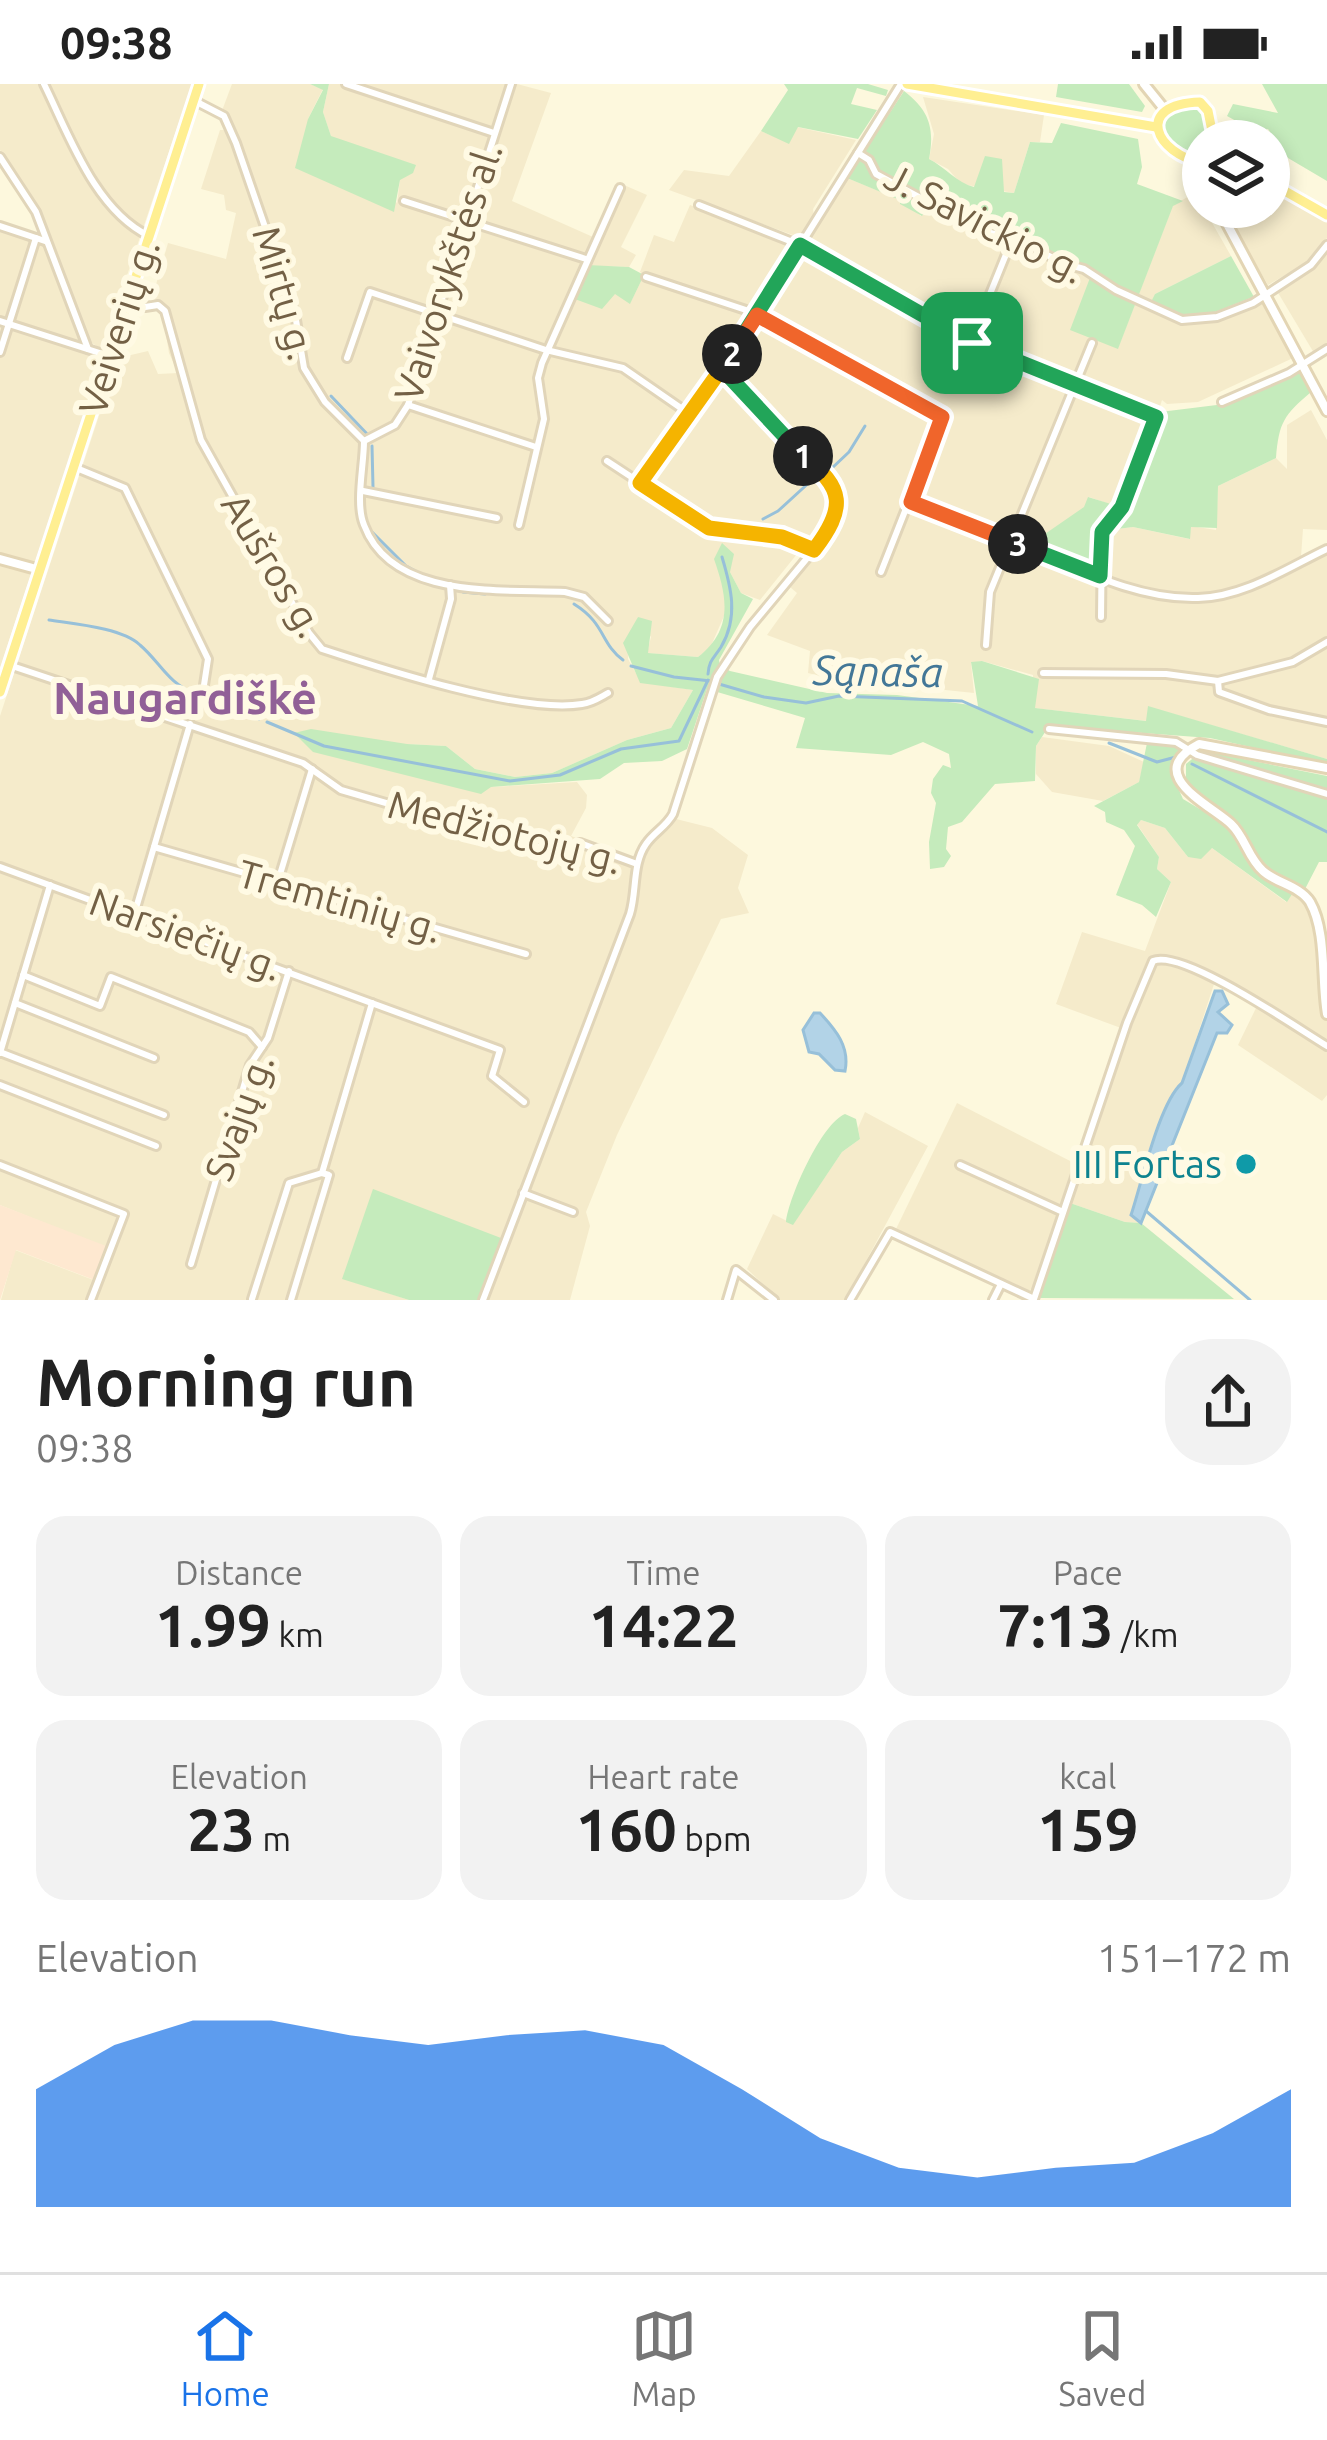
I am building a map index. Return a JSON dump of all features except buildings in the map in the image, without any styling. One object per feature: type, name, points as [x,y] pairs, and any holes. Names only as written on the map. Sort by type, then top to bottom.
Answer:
[{"type":"main road","name":"Veiverių g.","points":[[0,692],[199,84]]},
{"type":"main road","points":[[904,84],[1156,127]]},
{"type":"main road","points":[[1144,84],[1165,110]]},
{"type":"main road","points":[[1165,110],[1202,103],[1210,120]]},
{"type":"main road","points":[[1156,127],[1165,110]]},
{"type":"main road","points":[[1156,127],[1163,141],[1182,152]]},
{"type":"main road","points":[[1290,194],[1327,214]]},
{"type":"main road","points":[[1229,228],[1327,411]]},
{"type":"main road","points":[[0,559],[40,570]]},
{"type":"main road","points":[[1327,768],[1210,744],[1189,749],[1179,775],[1186,792],[1234,826],[1266,874],[1298,891],[1311,904],[1327,1014]]},
{"type":"street","points":[[44,84],[108,202],[126,223],[149,236]]},
{"type":"street","points":[[346,84],[494,133]]},
{"type":"street","name":"Vaivorykštės al.","points":[[364,442],[395,425],[408,405],[511,84]]},
{"type":"street","points":[[640,483],[722,369],[904,84]]},
{"type":"street","name":"Mirtų g.","points":[[193,100],[224,116],[295,314],[304,368],[312,384],[364,442]]},
{"type":"street","name":"J. Savickio g.","points":[[858,153],[869,160],[876,174],[979,229],[1084,269],[1175,318],[1191,321],[1228,313],[1311,265],[1327,245]]},
{"type":"street","points":[[0,157],[36,212],[40,240],[88,349]]},
{"type":"street","points":[[519,525],[544,419],[538,378],[546,350],[620,188]]},
{"type":"street","points":[[404,201],[586,259]]},
{"type":"street","points":[[699,206],[800,245],[972,343],[1156,417],[1122,507],[1102,532],[1101,617]]},
{"type":"street","points":[[0,226],[40,240]]},
{"type":"street","points":[[0,352],[5,322],[40,240]]},
{"type":"street","points":[[956,378],[1012,241]]},
{"type":"street","points":[[646,277],[757,315],[942,417],[881,572]]},
{"type":"street","points":[[347,358],[370,292],[546,350],[623,368],[688,413]]},
{"type":"street","name":"Aušros g.","points":[[127,301],[162,306],[165,311],[201,440],[322,649],[481,694],[568,706],[590,704],[608,693]]},
{"type":"street","points":[[5,322],[109,356]]},
{"type":"street","points":[[986,645],[990,592],[1092,343]]},
{"type":"street","points":[[1222,402],[1246,394],[1327,349]]},
{"type":"street","points":[[637,864],[648,839],[673,814],[712,688],[750,627],[814,550],[837,510],[834,486],[826,473],[798,452],[722,369]]},
{"type":"street","points":[[408,405],[536,447]]},
{"type":"street","points":[[364,442],[362,523],[376,547],[410,574],[450,584],[571,593],[584,597],[608,621]]},
{"type":"street","points":[[607,461],[709,528],[782,537],[814,550]]},
{"type":"street","points":[[74,467],[124,488],[208,659],[203,685]]},
{"type":"street","points":[[363,491],[497,518]]},
{"type":"street","points":[[911,502],[1142,592],[1203,598],[1244,589],[1327,549]]},
{"type":"street","points":[[429,679],[451,599],[450,584]]},
{"type":"street","points":[[1043,673],[1166,674],[1218,681],[1293,662],[1327,642]]},
{"type":"street","name":"Medžiotojų g.","points":[[9,664],[303,763],[341,790],[555,852],[580,843],[637,864],[631,914],[483,1300]]},
{"type":"street","points":[[1218,681],[1219,692],[1269,710],[1327,722]]},
{"type":"street","points":[[134,915],[190,724]]},
{"type":"street","points":[[1048,729],[1177,742],[1327,794]]},
{"type":"street","points":[[278,882],[312,770]]},
{"type":"street","name":"Tremtinių g.","points":[[154,847],[526,954]]},
{"type":"street","name":"Narsiečių g.","points":[[0,867],[500,1050],[492,1076],[524,1102]]},
{"type":"street","points":[[50,885],[0,1052],[164,1115]]},
{"type":"street","points":[[850,1300],[890,1232],[1034,1300],[1127,1023],[1148,968],[1157,959],[1167,958],[1230,987],[1327,1046]]},
{"type":"street","name":"Svajų g.","points":[[191,1264],[250,1065],[262,1047],[289,971]]},
{"type":"street","points":[[23,975],[100,1006],[111,977],[249,1032],[262,1047]]},
{"type":"street","points":[[15,1003],[154,1058]]},
{"type":"street","points":[[322,1173],[372,1003]]},
{"type":"street","points":[[0,1085],[156,1146]]},
{"type":"street","points":[[960,1165],[1063,1212]]},
{"type":"street","points":[[0,1166],[124,1214],[91,1300]]},
{"type":"street","points":[[253,1299],[289,1184],[322,1173],[329,1175],[291,1300]]},
{"type":"street","points":[[523,1193],[573,1213]]},
{"type":"street","points":[[727,1300],[736,1270],[774,1300]]},
{"type":"street","points":[[994,1300],[1000,1284]]},
{"type":"shaded area","points":[[0,84],[192,84],[102,349],[90,342],[41,216],[0,150]]},
{"type":"shaded area","points":[[232,84],[310,84],[323,89],[308,119],[397,203],[400,180],[331,136],[323,112],[329,84],[517,84],[551,93],[512,201],[593,237],[617,182],[647,195],[621,247],[636,255],[629,267],[598,266],[615,293],[630,303],[644,275],[640,272],[654,235],[674,242],[690,205],[794,244],[716,370],[756,407],[792,451],[826,479],[834,512],[809,552],[801,549],[760,600],[741,593],[730,572],[723,584],[728,607],[710,648],[698,657],[647,653],[651,637],[638,617],[628,659],[641,682],[693,690],[671,728],[627,740],[552,773],[515,777],[475,769],[446,746],[407,744],[491,787],[577,782],[587,795],[586,808],[571,836],[632,858],[648,836],[672,818],[712,828],[748,855],[738,888],[749,913],[721,919],[617,1135],[586,1212],[590,1226],[570,1300],[479,1300],[501,1238],[343,1278],[409,1300],[1,1300],[15,1250],[96,1281],[106,1248],[0,1205],[0,716],[118,358],[148,351],[158,374],[178,373],[169,353],[162,310],[153,295],[168,243],[226,259],[236,213],[226,210],[224,195],[201,189],[220,130],[227,130],[220,116]]},
{"type":"shaded area","points":[[923,97],[1044,115],[1040,142],[1030,142],[1014,193],[961,184],[948,169],[929,159],[934,134]]},
{"type":"shaded area","points":[[797,127],[856,140],[813,209],[814,216],[801,238],[669,190],[684,170],[729,176],[761,131],[789,143]]},
{"type":"shaded area","points":[[847,178],[901,200],[921,216],[932,201],[1094,271],[1118,348],[1173,205],[1182,200],[1182,228],[1215,228],[1231,256],[1155,294],[1231,305],[1260,295],[1293,358],[1198,402],[1167,404],[1162,400],[1130,501],[1123,509],[1089,497],[1100,531],[1133,527],[1189,539],[1191,526],[1216,530],[1218,486],[1276,458],[1287,469],[1287,425],[1311,410],[1327,440],[1327,530],[1303,529],[1301,557],[1327,545],[1327,759],[1149,707],[1147,721],[1034,708],[1033,675],[982,661],[971,663],[974,693],[898,685],[886,670],[876,667],[844,664],[841,681],[808,673],[810,651],[767,635],[797,593],[790,587],[838,521],[840,490],[831,475],[793,443],[730,367]]},
{"type":"shaded area","points":[[1290,197],[1327,217],[1327,238],[1308,262],[1268,285],[1234,228],[1290,228]]},
{"type":"shaded area","points":[[0,228],[44,243],[85,351],[97,356],[101,364],[0,668]]},
{"type":"shaded area","points":[[1327,254],[1327,346],[1314,353],[1277,291]]},
{"type":"shaded area","points":[[1042,737],[1109,746],[1144,762],[1139,782],[1103,801],[1052,792],[1036,774],[1036,746]]},
{"type":"shaded area","points":[[1141,820],[1165,828],[1188,857],[1212,848],[1286,902],[1294,891],[1307,900],[1314,919],[1327,1022],[1327,1095],[1322,1101],[1238,1045],[1257,1006],[1214,984],[1132,1214],[1141,1223],[1070,1203],[1129,1031],[1056,1004],[1082,932],[1145,951],[1171,882],[1157,869],[1159,857],[1137,824]]},
{"type":"shaded area","points":[[957,1103],[1076,1164],[1033,1288],[1028,1291],[896,1229]]},
{"type":"shaded area","points":[[865,1112],[928,1146],[845,1300],[780,1300],[747,1269],[773,1214],[793,1224],[842,1152],[860,1139],[858,1128]]},
{"type":"shaded area","points":[[0,1205],[106,1246],[97,1281],[16,1250],[0,1300]]},
{"type":"green space","points":[[310,84],[329,84],[323,112],[331,136],[416,165],[413,173],[400,180],[394,212],[295,168],[308,119],[323,90]]},
{"type":"green space","points":[[784,84],[868,84],[888,90],[886,96],[857,88],[851,104],[877,110],[858,139],[798,127],[789,144],[761,131],[788,90]]},
{"type":"green space","points":[[1058,84],[1129,84],[1145,106],[1142,112],[1056,97]]},
{"type":"green space","points":[[1262,84],[1327,84],[1327,181],[1290,159],[1290,120],[1227,116],[1233,104],[1278,113]]},
{"type":"green space","points":[[904,91],[928,120],[929,159],[974,187],[985,156],[1002,159],[1004,192],[1014,193],[1030,142],[1052,143],[1061,123],[1138,139],[1142,167],[1137,184],[1182,202],[1173,206],[1118,349],[1070,330],[1093,270],[933,201],[922,216],[900,200],[847,178]]},
{"type":"green space","points":[[1196,106],[1203,110],[1206,120],[1182,120],[1182,149],[1161,133],[1161,120],[1168,112]]},
{"type":"green space","points":[[1231,256],[1254,297],[1193,316],[1150,304],[1155,294]]},
{"type":"green space","points":[[587,265],[629,267],[644,275],[630,304],[615,294],[602,309],[572,298]]},
{"type":"green space","points":[[1299,370],[1311,392],[1284,420],[1276,458],[1218,486],[1217,528],[1191,527],[1190,539],[1133,527],[1101,531],[1094,571],[1029,545],[1084,507],[1088,497],[1124,508],[1160,412],[1233,403]]},
{"type":"green space","points":[[722,543],[734,554],[730,572],[741,593],[753,599],[719,660],[730,671],[827,693],[897,695],[978,706],[971,662],[982,661],[1039,679],[1035,708],[1146,721],[1148,706],[1327,759],[1327,764],[1210,738],[1049,726],[1036,746],[1035,781],[995,784],[962,822],[948,827],[946,849],[951,856],[944,867],[930,869],[936,803],[931,793],[933,779],[943,765],[951,768],[949,754],[923,742],[891,755],[796,748],[805,718],[707,689],[687,749],[662,761],[624,763],[600,779],[491,787],[481,794],[313,752],[294,733],[311,729],[446,746],[475,769],[515,777],[552,773],[627,740],[671,728],[693,690],[640,683],[623,643],[638,617],[652,621],[648,653],[698,657],[710,646],[724,611],[714,559]]},
{"type":"green space","points":[[1147,743],[1176,746],[1174,779],[1183,799],[1225,824],[1253,866],[1294,891],[1287,902],[1212,848],[1201,859],[1188,857],[1165,828],[1141,820],[1137,825],[1159,857],[1157,869],[1171,882],[1156,917],[1142,905],[1116,895],[1135,846],[1124,830],[1106,822],[1105,812],[1094,806],[1139,782]]},
{"type":"green space","points":[[1214,753],[1327,776],[1327,862],[1319,862],[1304,891],[1263,866],[1231,817],[1191,790],[1186,764],[1197,755]]},
{"type":"green space","points":[[845,1114],[856,1119],[860,1139],[842,1152],[793,1225],[786,1222],[808,1162],[826,1131]]},
{"type":"green space","points":[[373,1189],[501,1238],[479,1300],[409,1300],[342,1279]]},
{"type":"green space","points":[[1070,1203],[1141,1223],[1234,1299],[1040,1298]]},
{"type":"water","points":[[1215,991],[1222,991],[1228,1004],[1218,1012],[1232,1025],[1227,1033],[1217,1033],[1141,1223],[1131,1215],[1152,1144],[1166,1107],[1182,1083]]},
{"type":"water","points":[[814,1013],[820,1013],[840,1039],[845,1071],[835,1070],[819,1054],[809,1052],[803,1030]]},
{"type":"waterway","points":[[331,396],[369,436]]},
{"type":"waterway","points":[[831,469],[865,426]]},
{"type":"waterway","points":[[372,446],[373,487]]},
{"type":"waterway","points":[[763,519],[813,479]]},
{"type":"waterway","points":[[370,530],[419,573]]},
{"type":"waterway","points":[[708,674],[727,636],[732,613],[722,557]]},
{"type":"waterway","points":[[463,592],[485,594]]},
{"type":"waterway","points":[[574,604],[592,619],[623,660]]},
{"type":"waterway","points":[[49,620],[132,639],[171,679],[197,695]]},
{"type":"waterway","points":[[631,666],[711,681]]},
{"type":"waterway","points":[[267,722],[324,746],[510,781],[560,775],[621,749],[679,741],[708,680]]},
{"type":"waterway","name":"Sąnaša","points":[[719,684],[806,703],[839,696],[962,701],[1032,732]]},
{"type":"waterway","points":[[202,696],[218,701]]},
{"type":"waterway","points":[[227,705],[259,719]]},
{"type":"waterway","name":"Sąnaša","points":[[1109,743],[1157,762],[1176,757]]},
{"type":"waterway","name":"Sąnaša","points":[[1192,764],[1327,832]]},
{"type":"waterway","points":[[1146,1211],[1250,1300]]},
{"type":"place","name":"III Fortas","points":[[1246,1164]]},
{"type":"district","name":"Naugardiškė","points":[[185,698]]},
{"type":"route","points":[[972,343],[800,245],[722,369],[834,486],[837,510],[823,538],[814,550],[782,537],[709,528],[640,483],[722,369],[757,315],[942,417],[911,502],[1100,576],[1102,532],[1122,507],[1156,417],[972,343]]}]
